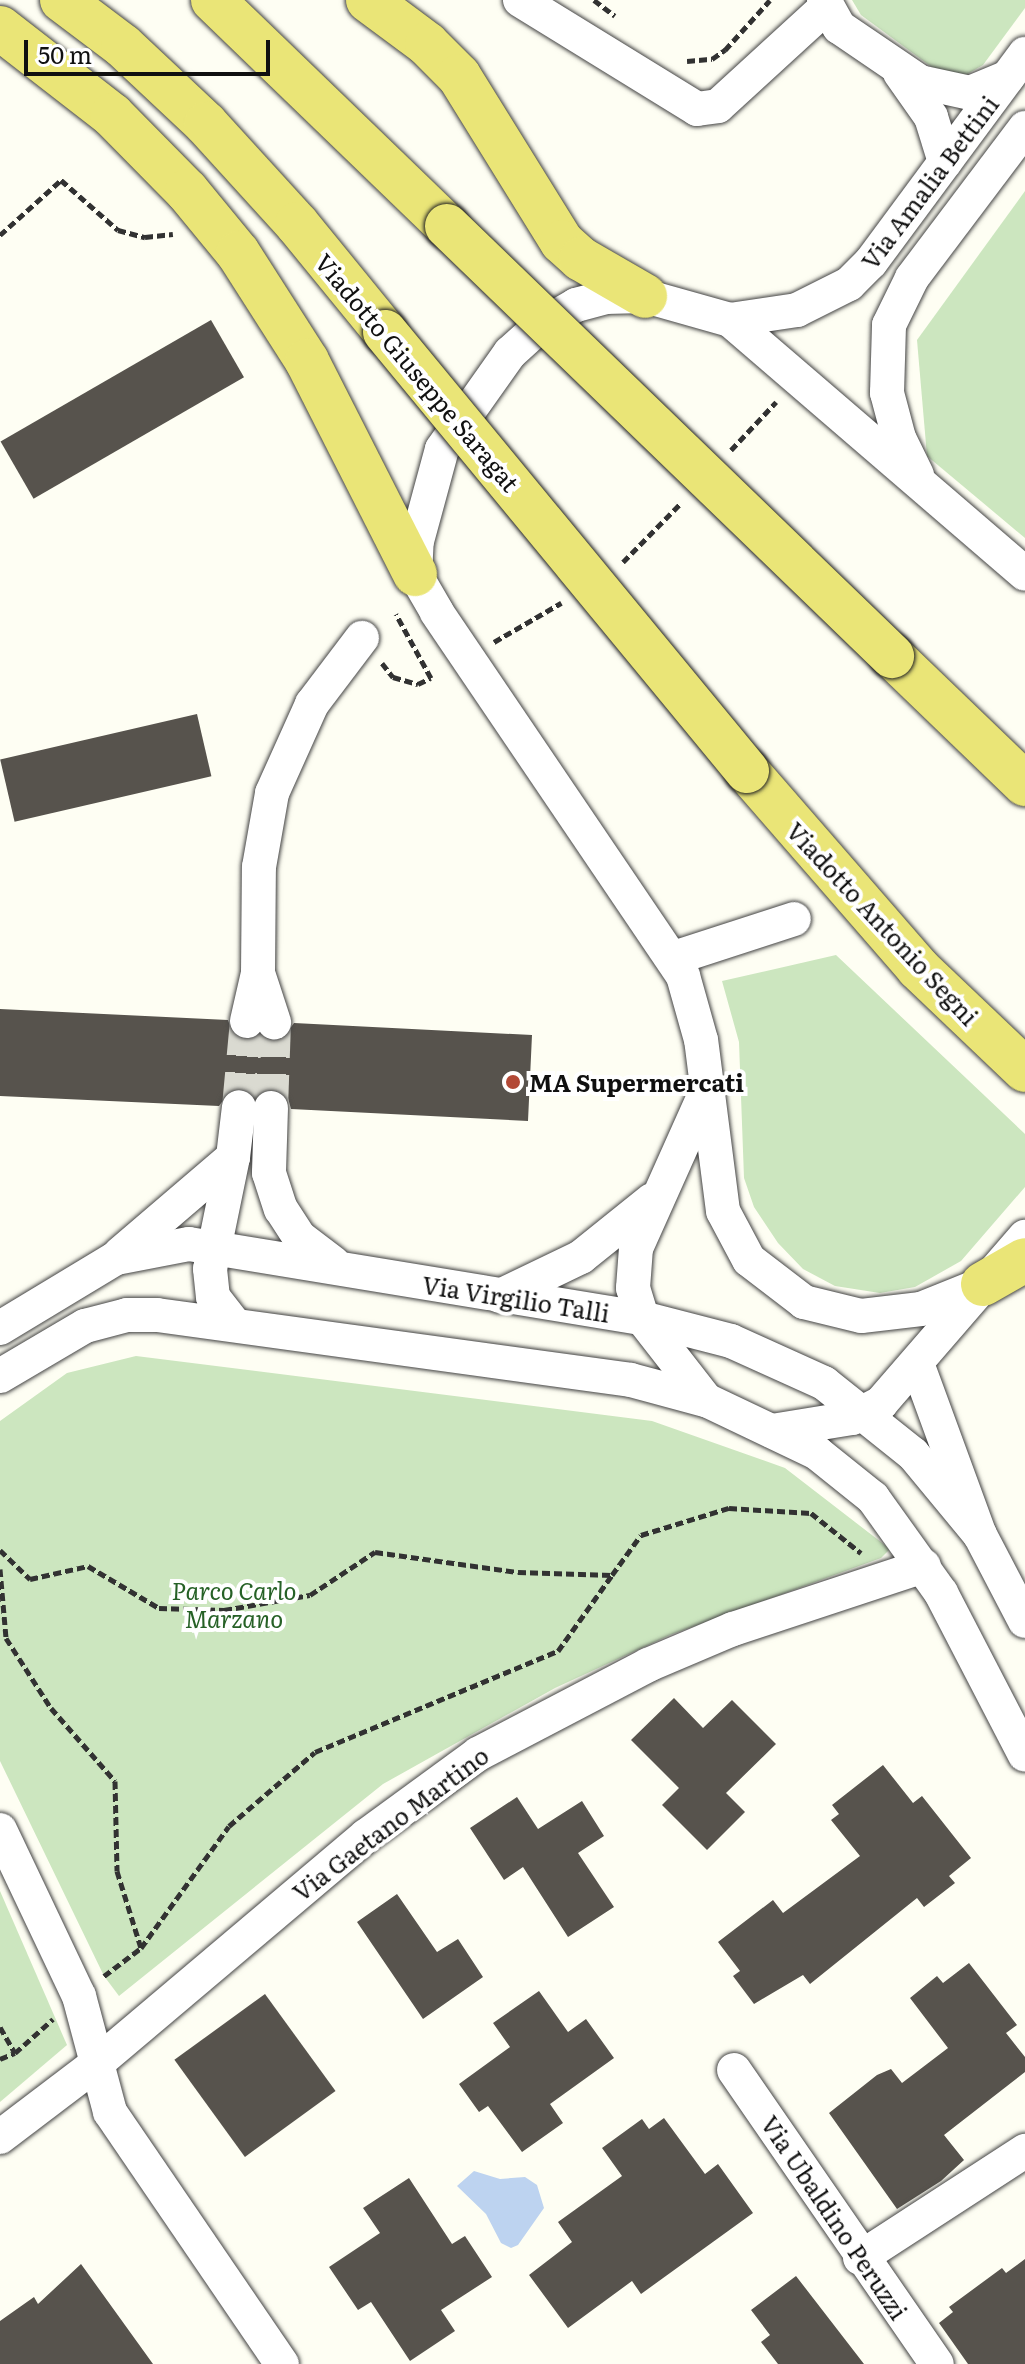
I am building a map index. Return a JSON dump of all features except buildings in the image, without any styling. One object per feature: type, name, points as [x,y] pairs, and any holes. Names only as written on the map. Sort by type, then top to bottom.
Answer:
[{"type":"main road","name":"Viadotto Giuseppe Saragat","points":[[62,0],[123,46],[206,124],[297,224],[747,771]]},
{"type":"main road","points":[[213,0],[1025,784]]},
{"type":"main road","points":[[368,0],[427,44],[459,76],[562,242],[581,259],[645,296]]},
{"type":"main road","points":[[0,28],[121,124],[187,191],[238,253],[307,361],[404,590]]},
{"type":"main road","name":"Viadotto Antonio Segni","points":[[747,771],[918,968],[1025,1070]]},
{"type":"main road","points":[[983,1284],[1025,1260]]},
{"type":"street","points":[[520,0],[697,109],[718,106],[825,4],[839,27],[900,73],[931,117],[945,162]]},
{"type":"street","points":[[900,73],[960,93],[981,91],[1017,66]]},
{"type":"street","name":"Via Amalia Bettini","points":[[730,320],[797,310],[849,284],[1017,66]]},
{"type":"street","points":[[920,482],[899,438],[887,393],[889,325],[912,278],[1025,128]]},
{"type":"street","points":[[983,1284],[939,1304],[884,1316],[829,1311],[784,1291],[749,1260],[728,1225],[705,1094],[696,1020],[674,958],[468,658],[404,590],[437,460],[493,373],[532,331],[565,310],[605,297],[645,296],[730,320],[1025,574]]},
{"type":"street","points":[[261,1022],[259,867],[272,793],[312,704],[362,638]]},
{"type":"street","points":[[674,958],[794,919]]},
{"type":"street","points":[[705,1094],[634,1257],[633,1288],[642,1318],[706,1400]]},
{"type":"street","points":[[233,1323],[213,1297],[214,1246],[233,1157],[255,1108],[269,1173],[281,1209],[310,1247],[351,1272]]},
{"type":"street","points":[[116,1258],[233,1157]]},
{"type":"street","points":[[500,1296],[600,1244],[649,1203],[666,1180]]},
{"type":"street","points":[[772,1431],[866,1413],[918,1366],[1025,1237]]},
{"type":"street","name":"Via Virgilio Talli","points":[[0,1328],[116,1258],[172,1245],[214,1246],[351,1272],[642,1318],[712,1334],[781,1360],[866,1413],[928,1470],[980,1535]]},
{"type":"street","points":[[0,1376],[67,1335],[106,1319],[157,1315],[631,1380],[706,1400],[817,1453],[854,1479],[924,1566],[1025,1755]]},
{"type":"street","points":[[918,1366],[980,1535],[1011,1567],[1025,1621]]},
{"type":"street","name":"Via Gaetano Martino","points":[[0,2137],[96,2064],[366,1836],[478,1754],[662,1659],[924,1566]]},
{"type":"street","points":[[0,1830],[79,1996],[96,2064],[118,2126],[282,2364]]},
{"type":"street","name":"Via Ubaldino Peruzzi","points":[[734,2070],[860,2258],[937,2364]]},
{"type":"street","points":[[860,2258],[1025,2151]]},
{"type":"path","points":[[594,0],[619,19]]},
{"type":"path","points":[[681,60],[698,62],[725,50],[770,0]]},
{"type":"path","points":[[0,235],[61,180],[118,230],[145,237],[172,233],[182,245]]},
{"type":"path","points":[[733,447],[783,395]]},
{"type":"path","points":[[638,550],[666,519]]},
{"type":"path","points":[[362,638],[393,677],[418,684],[431,678],[404,590]]},
{"type":"path","points":[[468,658],[561,603]]},
{"type":"path","points":[[0,1569],[6,1638],[51,1708],[115,1781],[117,1871],[141,1948],[229,1826],[315,1752],[558,1651],[641,1535],[729,1508],[811,1513],[872,1556]]},
{"type":"path","points":[[0,1550],[30,1579],[88,1566],[159,1608],[224,1610],[310,1595],[375,1552],[518,1572],[612,1575]]},
{"type":"path","points":[[0,2027],[15,2053]]},
{"type":"green space","points":[[852,0],[1025,0],[1025,8],[983,65],[964,76],[933,68],[861,15]]},
{"type":"green space","points":[[1025,191],[1025,538],[927,456],[917,340]]},
{"type":"green space","points":[[836,955],[1025,1134],[1025,1187],[961,1261],[915,1287],[880,1293],[835,1286],[803,1269],[778,1243],[754,1207],[744,1178],[739,1042],[722,981]]},
{"type":"green space","name":"Parco Carlo Marzano","points":[[136,1356],[652,1421],[785,1468],[890,1549],[881,1558],[670,1635],[555,1688],[383,1784],[119,1996],[104,1976],[0,1761],[0,1421],[67,1373]]},
{"type":"green space","points":[[0,1891],[67,2045],[0,2102]]},
{"type":"water","points":[[474,2171],[500,2179],[525,2177],[537,2185],[544,2208],[518,2245],[511,2248],[501,2243],[486,2214],[457,2186]]},
{"type":"tunnel","points":[[239,1107],[247,1021]]},
{"type":"tunnel","points":[[271,1108],[274,1022]]},
{"type":"place","name":"MA Supermercati","points":[[513,1082]]}]
